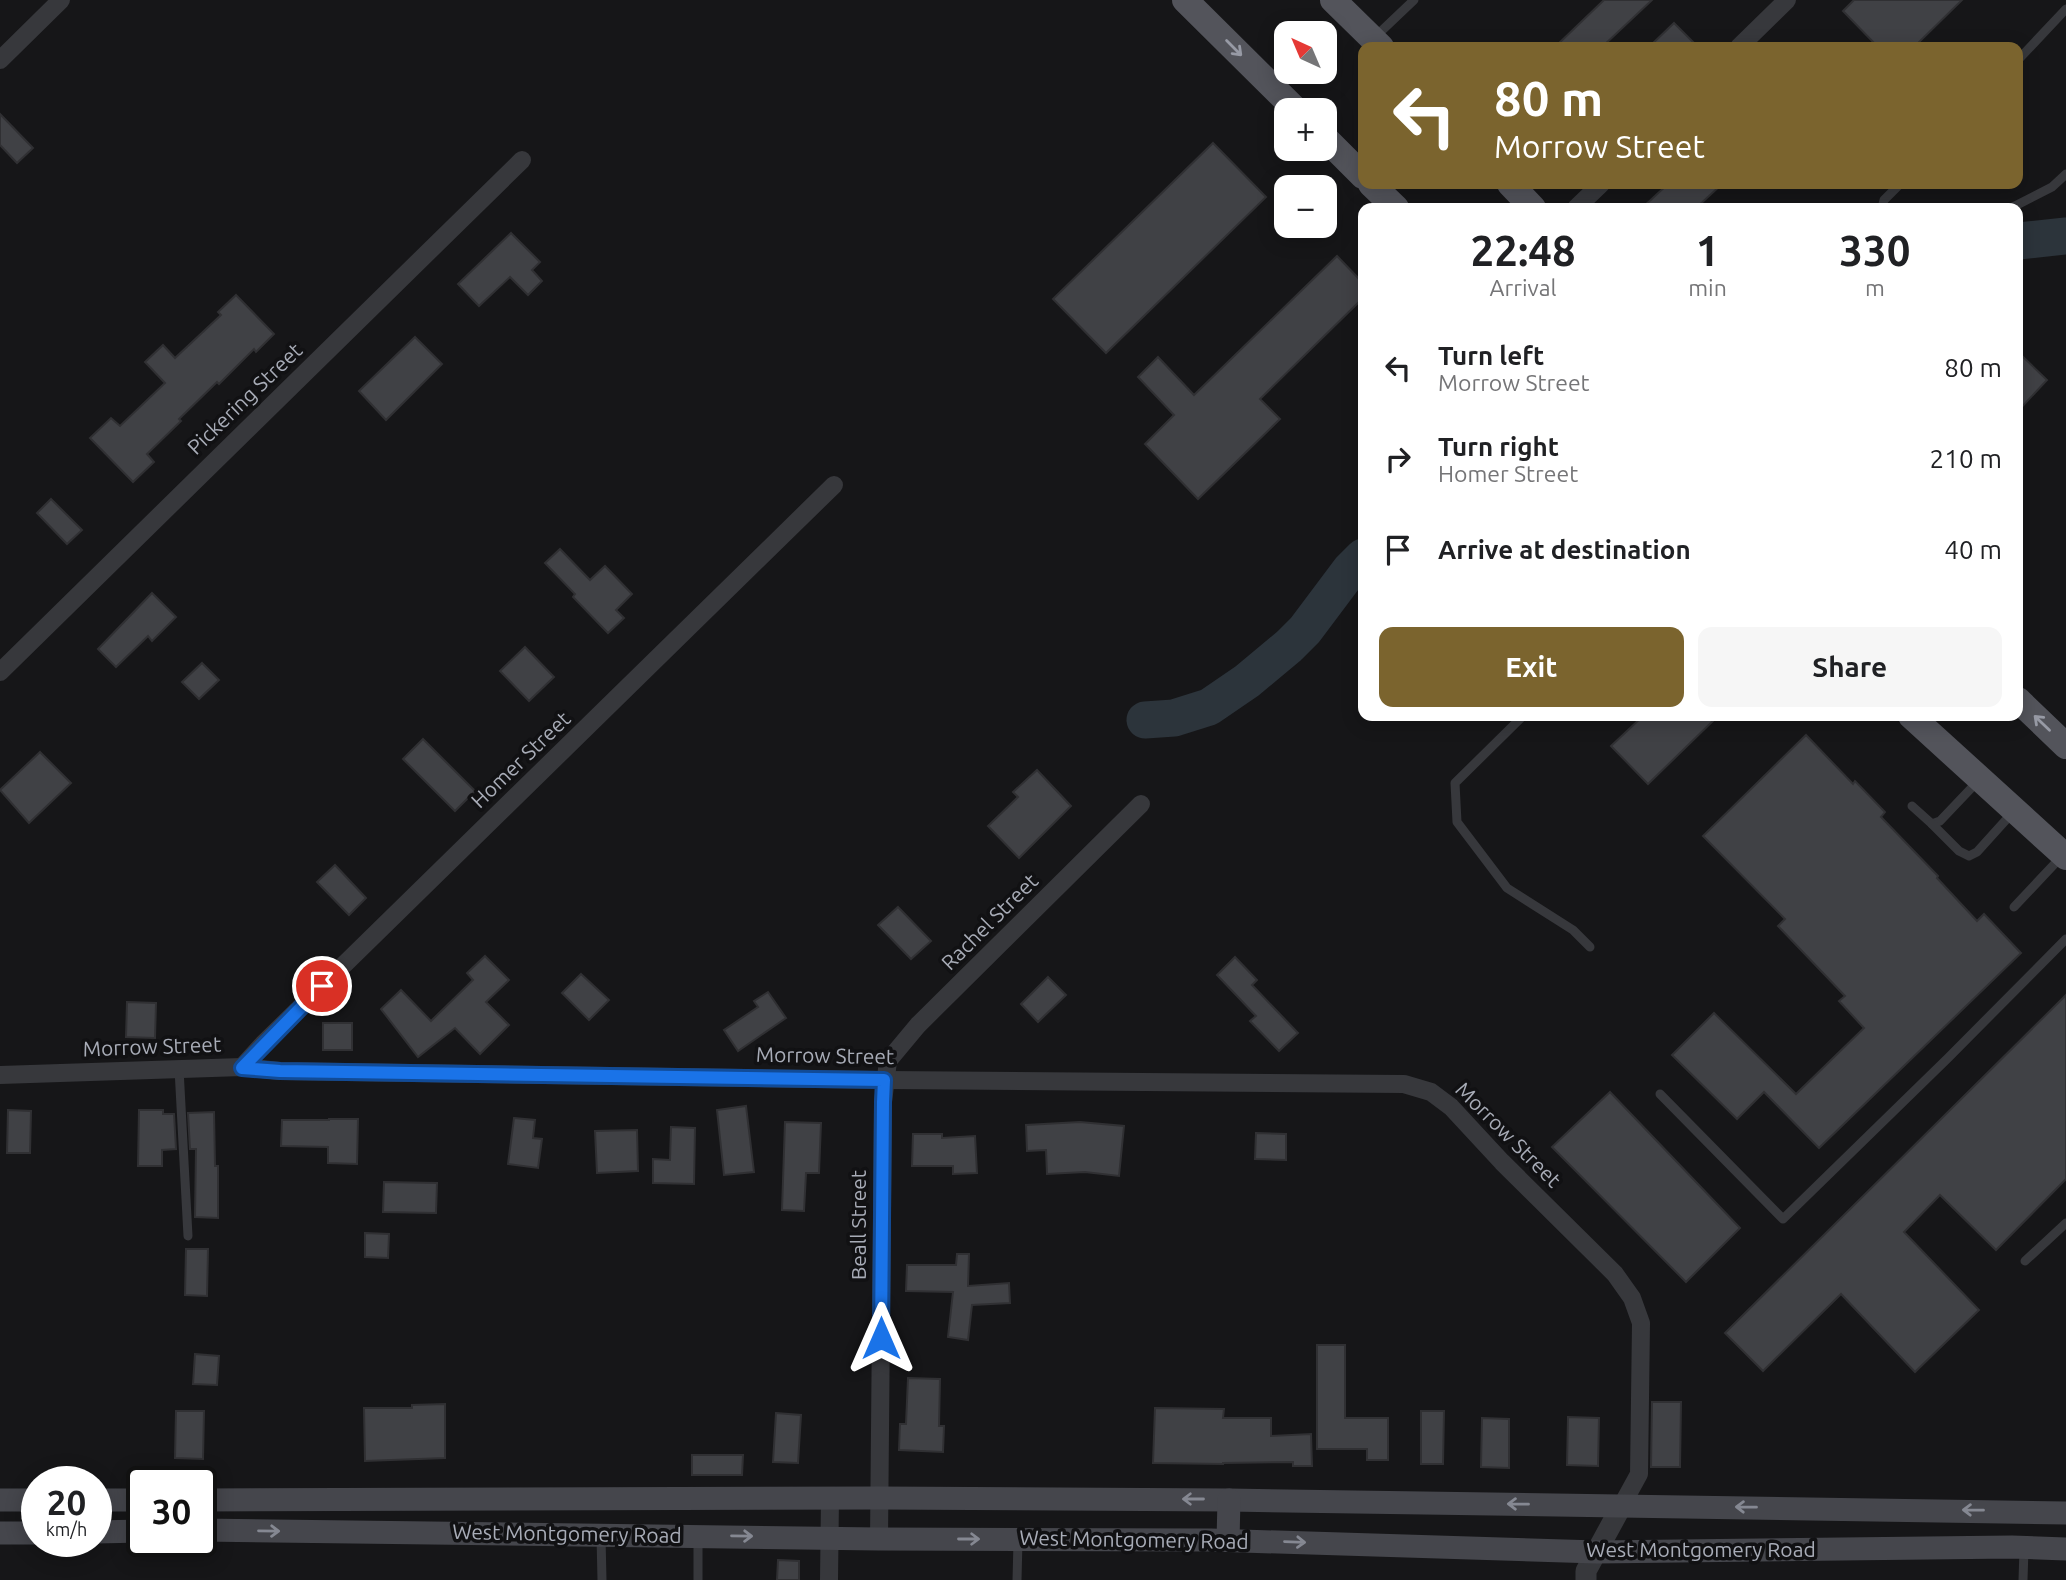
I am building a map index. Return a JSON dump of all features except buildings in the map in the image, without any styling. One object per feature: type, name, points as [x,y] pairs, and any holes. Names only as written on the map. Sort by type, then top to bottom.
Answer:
[{"type":"main road","points":[[1185,0],[1284,98]]},
{"type":"main road","points":[[1333,0],[1376,42]]},
{"type":"main road","points":[[1337,150],[1358,171]]},
{"type":"main road","points":[[1376,189],[1391,203]]},
{"type":"main road","points":[[1515,189],[1528,203]]},
{"type":"main road","points":[[2023,705],[2066,746]]},
{"type":"main road","points":[[1916,721],[2065,855]]},
{"type":"main road","points":[[522,1498],[522,1533]]},
{"type":"main road","name":"West Montgomery Road","points":[[217,1499],[1229,1500],[2066,1513]]},
{"type":"main road","points":[[0,1500],[21,1500]]},
{"type":"main road","points":[[1228,1540],[1229,1500]]},
{"type":"main road","points":[[2016,1511],[2018,1548]]},
{"type":"main road","name":"West Montgomery Road","points":[[217,1530],[879,1539],[1228,1540],[1597,1552],[2066,1549]]},
{"type":"main road","points":[[0,1533],[21,1533]]},
{"type":"street","points":[[0,60],[61,0]]},
{"type":"street","points":[[1744,42],[1787,0]]},
{"type":"street","name":"Pickering Street","points":[[0,672],[522,160]]},
{"type":"street","points":[[1581,203],[1596,189]]},
{"type":"street","name":"Homer Street","points":[[242,1068],[263,1044],[834,485]]},
{"type":"street","name":"Rachel Street","points":[[884,1080],[888,1061],[918,1025],[1142,804]]},
{"type":"street","name":"Morrow Street","points":[[0,1074],[242,1068],[280,1071],[884,1080],[1404,1084],[1431,1092],[1451,1107],[1502,1162],[1615,1274],[1632,1298],[1641,1323],[1639,1474],[1622,1505]]},
{"type":"street","name":"Beall Street","points":[[879,1539],[884,1080]]},
{"type":"street","points":[[829,1580],[830,1499]]},
{"type":"street","points":[[1586,1580],[1586,1572],[1622,1505]]},
{"type":"lane","points":[[1378,42],[1414,0]]},
{"type":"lane","points":[[2023,56],[2066,9]]},
{"type":"lane","points":[[2021,203],[2052,187],[2066,174]]},
{"type":"lane","points":[[1883,203],[1895,189]]},
{"type":"lane","points":[[1518,721],[1455,783],[1457,822],[1507,888],[1573,929],[1590,947]]},
{"type":"lane","points":[[1932,824],[1940,821],[1980,779]]},
{"type":"lane","points":[[1912,806],[1959,851],[1969,856],[1977,852],[2014,810]]},
{"type":"lane","points":[[2014,907],[2065,855]]},
{"type":"lane","points":[[1660,1094],[1783,1219],[2066,939]]},
{"type":"lane","points":[[179,1069],[188,1236]]},
{"type":"lane","points":[[2025,1261],[2066,1223]]},
{"type":"lane","points":[[601,1534],[603,1580]]},
{"type":"lane","points":[[698,1536],[698,1580]]},
{"type":"lane","points":[[1017,1580],[1018,1539]]},
{"type":"lane","points":[[2018,1548],[2023,1580]]},
{"type":"waterway","points":[[2023,240],[2066,236]]},
{"type":"waterway","points":[[1145,720],[1174,718],[1209,707],[1247,681],[1305,630],[1358,562]]},
{"type":"route","points":[[322,986],[242,1068],[280,1071],[884,1080],[881,1338]]}]
